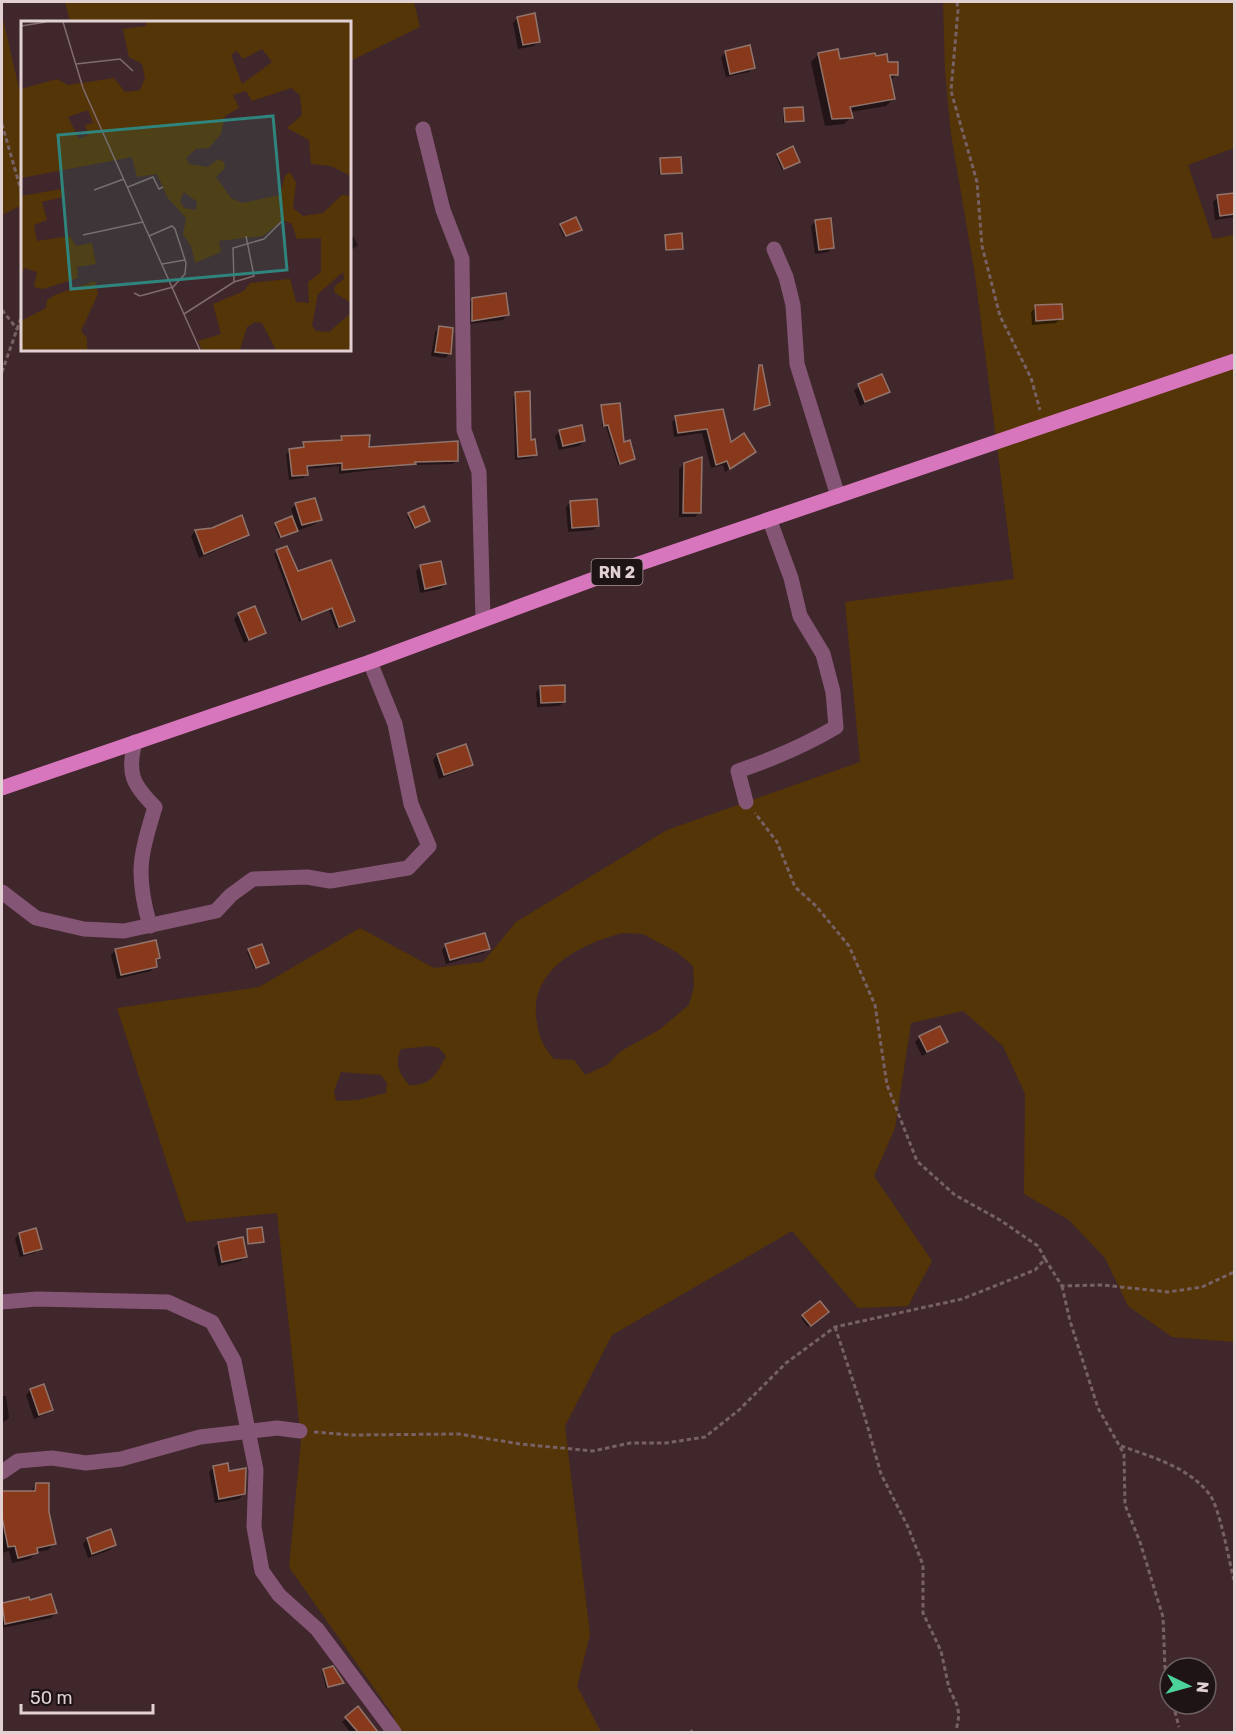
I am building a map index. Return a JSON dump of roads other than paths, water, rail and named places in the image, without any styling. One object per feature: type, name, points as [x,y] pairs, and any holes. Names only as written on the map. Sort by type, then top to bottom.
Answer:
[{"type":"main road","name":"RN 2","points":[[2,788],[370,662],[483,619],[1234,361]]},
{"type":"street","points":[[423,129],[443,210],[462,259],[464,430],[479,472],[483,619]]},
{"type":"street","points":[[774,249],[786,277],[793,306],[797,364],[838,496]]},
{"type":"street","points":[[746,802],[738,771],[779,758],[789,750],[836,727],[833,692],[824,654],[800,616],[791,578],[770,521]]},
{"type":"street","points":[[2,892],[36,918],[84,929],[124,931],[216,911],[231,895],[253,879],[307,877],[330,881],[408,868],[429,846],[411,804],[395,724],[370,662]]},
{"type":"street","points":[[135,742],[129,764],[137,789],[155,807],[140,860],[142,897],[150,926]]},
{"type":"street","points":[[2,1302],[37,1299],[168,1302],[212,1322],[234,1361],[256,1470],[254,1527],[262,1571],[279,1595],[317,1629],[394,1732]]},
{"type":"street","points":[[2,1472],[18,1461],[52,1458],[86,1463],[121,1459],[201,1437],[277,1428],[300,1431]]}]
